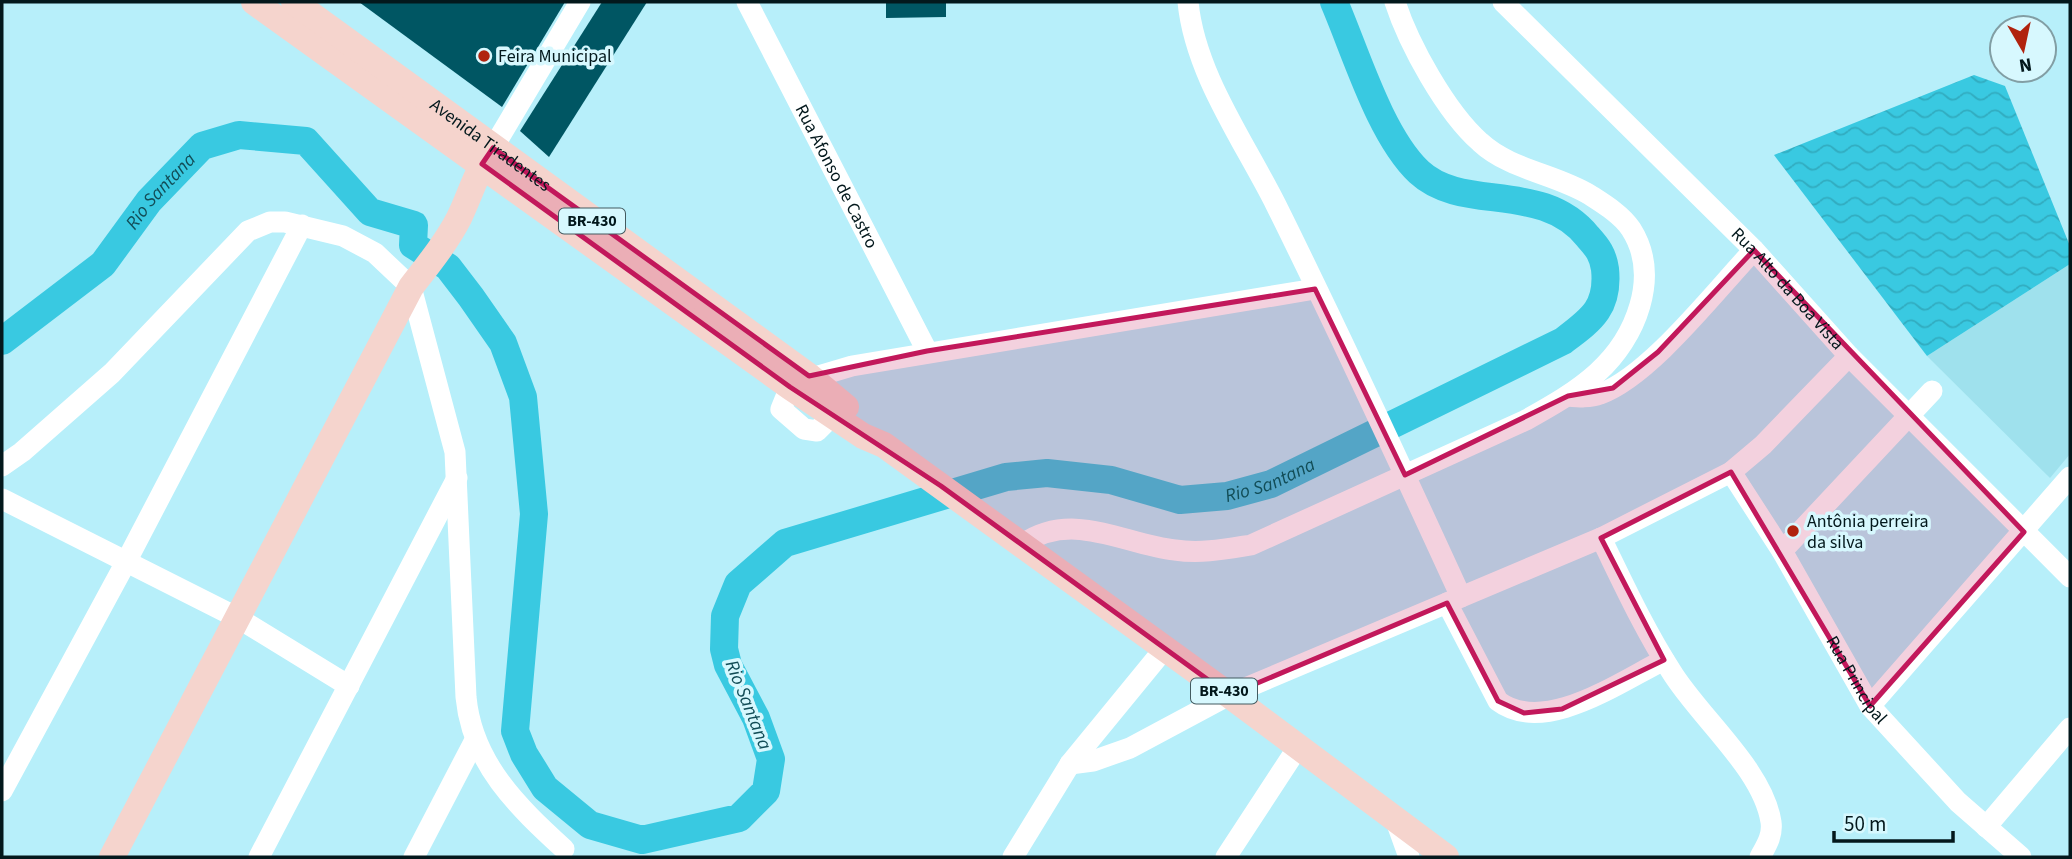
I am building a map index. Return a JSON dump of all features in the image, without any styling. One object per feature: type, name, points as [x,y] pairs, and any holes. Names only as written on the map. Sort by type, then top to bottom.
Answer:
[{"type":"main road","name":"BR-430","points":[[254,2],[487,156],[1023,544],[1446,857]]},
{"type":"main road","name":"Avenida Tiradentes","points":[[294,2],[487,156]]},
{"type":"main road","points":[[112,857],[419,277],[459,218],[487,156]]},
{"type":"street","points":[[487,156],[580,2]]},
{"type":"street","points":[[1188,2],[1200,54],[1405,475],[1497,701],[1508,709],[1524,713],[1562,709],[1664,660]]},
{"type":"street","points":[[1023,544],[1038,533],[1076,528],[1175,550],[1215,551],[1251,545],[1526,420],[1568,397],[1600,371],[1622,343],[1637,316],[1645,288],[1643,256],[1630,228],[1589,194],[1523,166],[1481,144],[1462,124],[1441,91],[1404,26],[1395,2]]},
{"type":"street","name":"Rua Alto da Boa Vista","points":[[1503,2],[1754,250],[1849,356],[1911,415],[2070,577]]},
{"type":"street","name":"Rua Afonso de Castro","points":[[747,3],[927,351]]},
{"type":"street","points":[[2,466],[112,373],[174,312],[241,236],[270,222],[302,225],[343,236],[388,263],[419,277],[451,426],[458,476],[466,696],[475,740],[501,785],[532,820],[564,849]]},
{"type":"street","points":[[2,791],[126,562],[302,225]]},
{"type":"street","points":[[1568,397],[1597,396],[1614,388],[1637,371],[1754,250]]},
{"type":"street","points":[[838,411],[817,431],[804,429],[781,409],[799,382],[927,351],[1315,289]]},
{"type":"street","points":[[1070,764],[1093,761],[1130,748],[1229,695],[1601,538],[1731,472],[1763,445],[1849,356]]},
{"type":"street","points":[[1782,551],[1932,391]]},
{"type":"street","name":"Rua Principal","points":[[1731,472],[1782,551],[1870,706],[1928,771],[2021,857]]},
{"type":"street","points":[[259,857],[458,476]]},
{"type":"street","points":[[1870,706],[2070,477]]},
{"type":"street","points":[[2,499],[238,618],[349,686]]},
{"type":"street","points":[[1601,538],[1664,660],[1759,792],[1772,824],[1770,839],[1760,857]]},
{"type":"street","points":[[1013,857],[1070,764],[1165,648]]},
{"type":"street","points":[[1986,827],[2070,728]]},
{"type":"street","points":[[414,857],[475,740]]},
{"type":"street","points":[[1226,857],[1298,747]]},
{"type":"street","points":[[1396,821],[1409,857]]},
{"type":"highlighted area","points":[[493,148],[809,376],[927,351],[1315,289],[1405,475],[1568,396],[1613,388],[1658,352],[1754,250],[2024,532],[1870,706],[1731,472],[1601,538],[1664,660],[1562,709],[1524,713],[1498,701],[1447,603],[1229,695],[941,486],[790,387],[482,164]]},
{"type":"shaded area","points":[[2070,264],[2070,454],[2050,478],[1927,356]]},
{"type":"water","points":[[1974,75],[1988,80],[1988,84],[2005,86],[2070,246],[2070,264],[1927,356],[1774,155]]},
{"type":"building","name":"Feira Municipal","points":[[359,2],[565,2],[502,107]]},
{"type":"building","points":[[602,2],[647,2],[549,157],[520,131]]},
{"type":"building","points":[[886,2],[946,2],[946,17],[886,18]]},
{"type":"waterway","name":"Rio Santana","points":[[2,341],[103,264],[149,201],[202,146],[239,135],[306,141],[370,212],[414,225],[413,245],[448,267],[503,343],[523,397],[534,514],[515,731],[524,754],[545,788],[590,825],[642,840],[739,818],[766,791],[771,759],[756,718],[728,665],[724,649],[725,616],[738,584],[785,543],[1006,477],[1047,473],[1111,480],[1180,500],[1227,496],[1271,484],[1563,341],[1596,312],[1604,294],[1603,260],[1592,241],[1569,220],[1526,202],[1480,196],[1437,184],[1419,172],[1405,156],[1381,115],[1334,2]]},
{"type":"place","name":"Feira Municipal","points":[[484,56]]},
{"type":"place","name":"Antônia perreira da silva","points":[[1793,531]]}]
